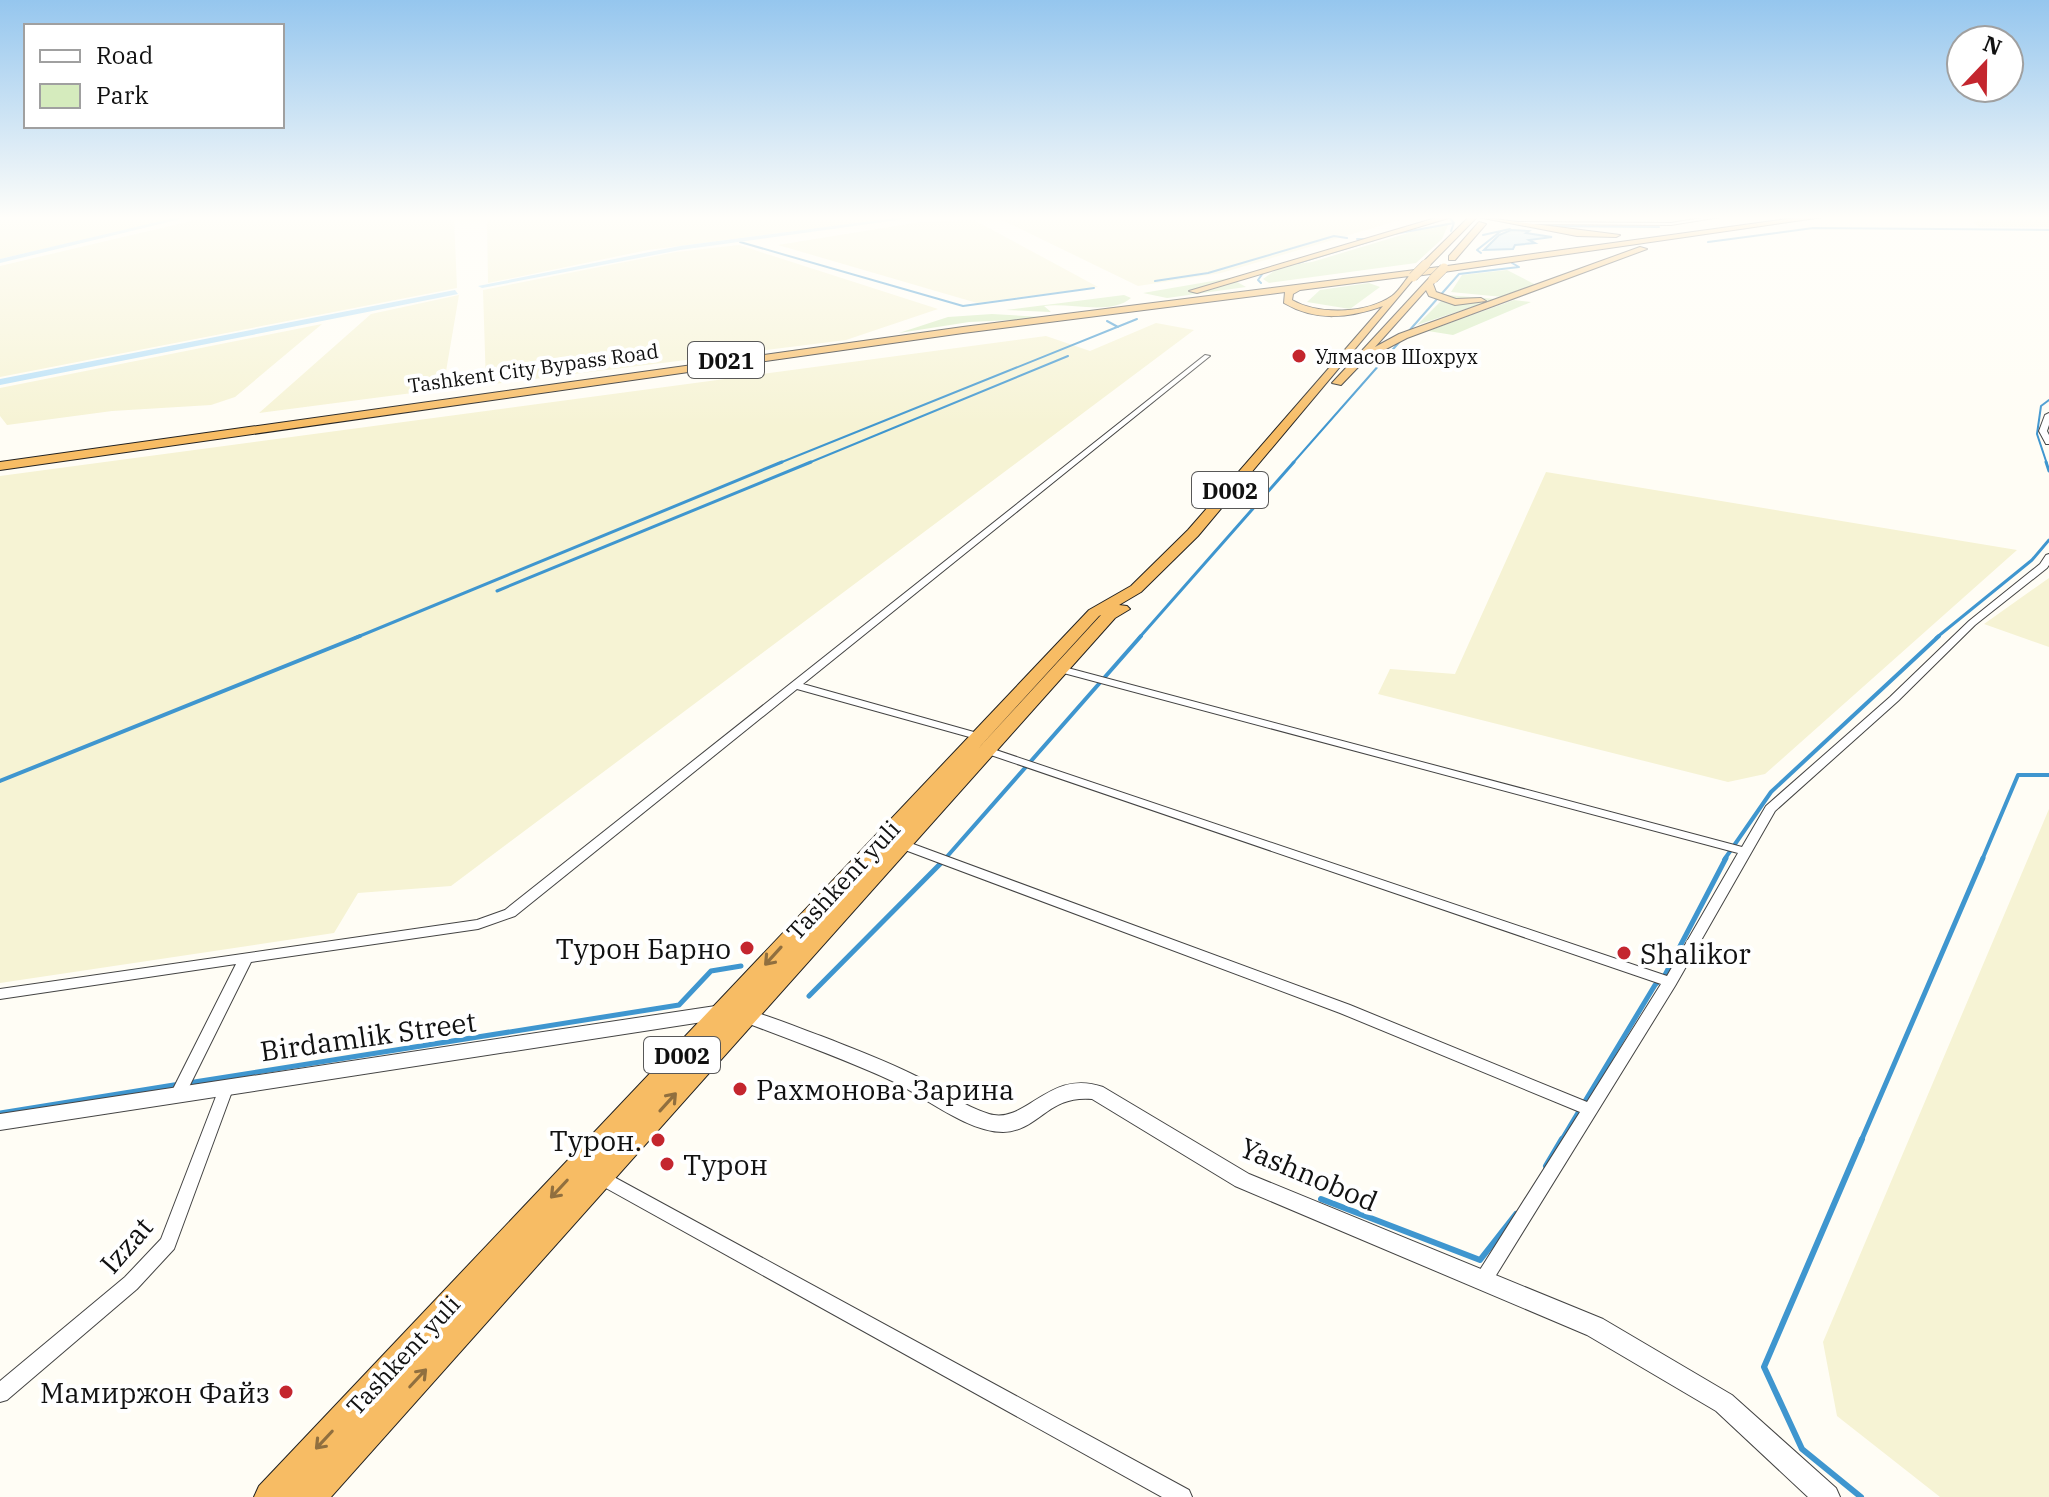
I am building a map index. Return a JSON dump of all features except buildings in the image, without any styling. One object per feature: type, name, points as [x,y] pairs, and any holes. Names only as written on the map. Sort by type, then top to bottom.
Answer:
[{"type":"highway","points":[[1130,305],[1211,287]]},
{"type":"highway","name":"Tashkent City Bypass Road","points":[[464,401],[547,385],[1271,287]]},
{"type":"highway","points":[[1299,287],[1289,293],[1287,301],[1298,307],[1332,313],[1360,312],[1392,299]]},
{"type":"highway","name":"Tashkent City Bypass Road","points":[[0,459],[464,401],[1299,287]]},
{"type":"highway","name":"Tashkent yuli","points":[[309,1497],[601,1177],[734,1014],[982,743],[1094,613],[1136,589],[1193,533],[1404,287]]},
{"type":"highway","name":"Tashkent yuli","points":[[270,1497],[901,844],[982,743],[1060,669],[1110,615],[1149,594],[1299,421],[1360,361],[1380,331],[1425,287]]},
{"type":"highway","points":[[1433,287],[1436,297],[1471,302],[1515,287]]},
{"type":"highway","points":[[1360,361],[1403,336],[1539,287]]},
{"type":"highway","points":[[1097,310],[1143,308]]},
{"type":"highway","points":[[1380,331],[1403,336]]},
{"type":"highway","name":"Tashkent City Bypass Road","points":[[0,466],[214,433]]},
{"type":"street","points":[[0,994],[478,924],[510,913],[1207,356]]},
{"type":"street","points":[[2049,415],[2043,431],[2049,442]]},
{"type":"street","points":[[1484,1279],[1735,848],[1770,809],[1894,699],[1972,623],[2044,566],[2049,557]]},
{"type":"street","points":[[1060,669],[1735,848]]},
{"type":"street","points":[[794,685],[982,743],[1028,764],[1661,979]]},
{"type":"street","points":[[901,844],[1345,1009],[1585,1106]]},
{"type":"street","points":[[179,1093],[245,960]]},
{"type":"street","name":"Birdamlik Street","points":[[0,1122],[179,1093],[734,1014]]},
{"type":"street","name":"Yashnobod","points":[[734,1014],[901,1077],[997,1124],[1016,1121],[1052,1095],[1082,1089],[1096,1092],[1242,1180],[1595,1327],[1724,1403],[1827,1497]]},
{"type":"street","name":"Izzat","points":[[0,1393],[131,1283],[168,1244],[227,1086]]},
{"type":"street","points":[[601,1177],[1182,1497]]},
{"type":"shaded area","points":[[0,287],[457,287],[457,288],[0,377]]},
{"type":"shaded area","points":[[499,287],[869,287],[938,309],[846,340],[486,385],[483,290]]},
{"type":"shaded area","points":[[922,287],[1098,287],[977,303]]},
{"type":"shaded area","points":[[459,295],[443,389],[259,413],[371,314]]},
{"type":"shaded area","points":[[1156,323],[1194,330],[451,886],[358,893],[334,933],[0,983],[0,476],[1046,336],[1090,351]]},
{"type":"shaded area","points":[[322,324],[235,397],[211,405],[112,411],[7,425],[0,416],[0,388]]},
{"type":"shaded area","points":[[1546,472],[2017,550],[1765,774],[1728,782],[1378,694],[1390,669],[1455,674]]},
{"type":"shaded area","points":[[2049,578],[2049,647],[1984,624]]},
{"type":"shaded area","points":[[2049,809],[2049,1497],[1940,1497],[1837,1416],[1823,1342]]},
{"type":"green space","points":[[1179,287],[1246,287],[1167,298],[1143,293]]},
{"type":"green space","points":[[1380,287],[1350,309],[1307,302],[1320,290]]},
{"type":"green space","points":[[1454,287],[1531,287],[1503,297],[1451,292]]},
{"type":"green space","points":[[1124,295],[1131,298],[1112,306],[1044,306],[1051,312],[1006,310]]},
{"type":"green space","points":[[1447,295],[1496,299],[1417,325]]},
{"type":"green space","points":[[1514,300],[1531,302],[1453,335],[1428,331]]},
{"type":"green space","points":[[992,314],[1058,318],[969,322],[899,333],[948,317]]},
{"type":"waterway","points":[[896,287],[963,306],[1094,288]]},
{"type":"waterway","points":[[1408,332],[1448,287]]},
{"type":"waterway","points":[[0,382],[455,292]]},
{"type":"waterway","points":[[1118,327],[1137,319]]},
{"type":"waterway","points":[[1107,321],[1118,327]]},
{"type":"waterway","points":[[777,464],[1118,327]]},
{"type":"waterway","points":[[1292,464],[1402,339]]},
{"type":"waterway","points":[[806,464],[1068,356]]},
{"type":"waterway","points":[[2047,464],[2037,434],[2041,406],[2049,400]]},
{"type":"waterway","points":[[355,638],[782,462]]},
{"type":"waterway","points":[[497,591],[811,462]]},
{"type":"waterway","points":[[1139,638],[1294,462]]},
{"type":"waterway","points":[[2046,462],[2049,471]]},
{"type":"waterway","points":[[1936,638],[2032,560],[2049,540]]},
{"type":"waterway","points":[[0,781],[360,636]]},
{"type":"waterway","points":[[944,860],[1141,636]]},
{"type":"waterway","points":[[1724,860],[1771,792],[1939,636]]},
{"type":"waterway","points":[[1982,860],[2018,775],[2049,775]]},
{"type":"waterway","points":[[809,996],[946,858]]},
{"type":"waterway","points":[[1561,1141],[1655,985],[1665,975],[1726,858]]},
{"type":"waterway","points":[[1861,1141],[1983,858]]},
{"type":"waterway","points":[[188,1083],[679,1005],[711,971],[741,966]]},
{"type":"waterway","points":[[0,1113],[180,1084]]},
{"type":"waterway","points":[[1546,1166],[1562,1139]]},
{"type":"waterway","points":[[1861,1497],[1802,1449],[1764,1367],[1862,1139]]},
{"type":"waterway","points":[[1321,1199],[1480,1260],[1516,1214]]},
{"type":"place","name":"Улмасов Шохрух","points":[[1299,356]]},
{"type":"place","name":"Турон Барно","points":[[747,948]]},
{"type":"place","name":"Shalikor","points":[[1624,953]]},
{"type":"place","name":"Рахмонова Зарина","points":[[740,1089]]},
{"type":"place","name":"Турон.","points":[[658,1140]]},
{"type":"place","name":"Турон","points":[[667,1164]]},
{"type":"place","name":"Мамиржон Файз","points":[[286,1392]]}]
